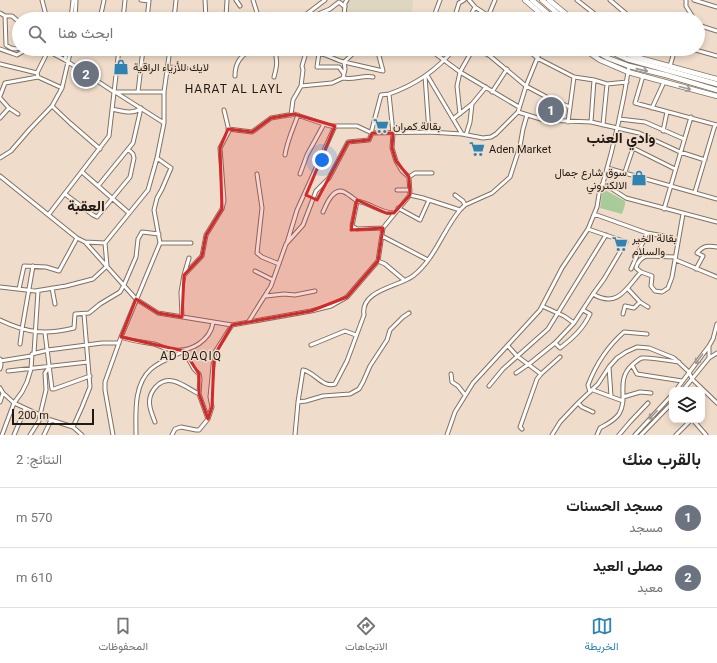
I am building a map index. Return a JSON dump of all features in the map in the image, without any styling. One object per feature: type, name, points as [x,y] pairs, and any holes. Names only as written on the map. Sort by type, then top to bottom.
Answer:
[{"type":"main road","points":[[525,0],[543,12]]},
{"type":"main road","points":[[532,0],[543,12]]},
{"type":"main road","points":[[542,0],[554,4]]},
{"type":"main road","points":[[549,0],[564,12]]},
{"type":"main road","points":[[594,56],[628,72],[717,96]]},
{"type":"main road","points":[[605,56],[629,66],[717,90]]},
{"type":"main road","points":[[626,56],[717,84]]},
{"type":"main road","points":[[629,57],[670,66],[717,79]]},
{"type":"street","points":[[42,0],[45,12]]},
{"type":"street","points":[[72,12],[73,0]]},
{"type":"street","points":[[75,12],[76,0]]},
{"type":"street","points":[[101,12],[104,0]]},
{"type":"street","points":[[124,12],[125,0]]},
{"type":"street","points":[[141,0],[149,1],[148,12]]},
{"type":"street","points":[[175,12],[176,0]]},
{"type":"street","points":[[205,0],[206,12]]},
{"type":"street","points":[[226,12],[227,0]]},
{"type":"street","points":[[236,0],[240,6]]},
{"type":"street","points":[[252,0],[256,12]]},
{"type":"street","points":[[309,12],[325,0]]},
{"type":"street","points":[[345,12],[347,0]]},
{"type":"street","points":[[436,12],[440,0]]},
{"type":"street","points":[[456,12],[459,3],[464,0]]},
{"type":"street","points":[[469,0],[481,12]]},
{"type":"street","points":[[490,12],[495,0]]},
{"type":"street","points":[[576,0],[592,12]]},
{"type":"street","points":[[610,0],[624,12]]},
{"type":"street","points":[[686,0],[686,6],[690,12]]},
{"type":"street","points":[[694,0],[717,7]]},
{"type":"street","points":[[323,12],[339,2],[345,6]]},
{"type":"street","points":[[472,12],[475,7]]},
{"type":"street","points":[[0,12],[5,16],[12,16]]},
{"type":"street","points":[[5,16],[6,45],[12,48]]},
{"type":"street","points":[[705,27],[717,30]]},
{"type":"street","points":[[0,49],[12,53]]},
{"type":"street","points":[[705,52],[716,55],[717,51]]},
{"type":"street","points":[[37,75],[45,56]]},
{"type":"street","points":[[58,56],[164,123]]},
{"type":"street","points":[[67,56],[67,61]]},
{"type":"street","points":[[0,158],[11,151],[30,128],[52,106],[62,88],[69,56]]},
{"type":"street","points":[[49,214],[109,136],[118,56]]},
{"type":"street","points":[[138,92],[142,56]]},
{"type":"street","points":[[107,266],[105,243],[148,190],[157,158],[164,123],[164,92],[169,56]]},
{"type":"street","points":[[235,76],[237,62],[242,56]]},
{"type":"street","points":[[274,77],[278,66],[276,56]]},
{"type":"street","points":[[291,115],[293,100],[301,86],[302,66],[305,56]]},
{"type":"street","points":[[319,56],[317,67],[339,67],[343,76],[352,80],[374,77]]},
{"type":"street","points":[[329,56],[336,60],[382,71],[379,56]]},
{"type":"street","points":[[344,62],[350,56]]},
{"type":"street","points":[[438,56],[460,72],[519,107]]},
{"type":"street","points":[[286,244],[303,225],[316,191],[329,178],[348,142],[369,140],[381,95],[401,90],[426,76],[448,56]]},
{"type":"street","points":[[460,114],[457,86],[460,72],[469,56]]},
{"type":"street","points":[[490,56],[526,86],[554,101],[570,107]]},
{"type":"street","points":[[670,66],[673,56]]},
{"type":"street","points":[[228,129],[252,132],[271,118],[298,115],[330,126],[357,126],[372,133],[429,132],[464,134],[483,138],[491,137],[496,134],[518,112],[537,58],[574,77],[594,80],[607,84],[627,82]]},
{"type":"street","points":[[301,86],[332,83],[343,76],[345,69],[344,62]]},
{"type":"street","points":[[0,64],[37,75],[62,88]]},
{"type":"street","points":[[447,435],[455,412],[464,395],[478,377],[508,346],[542,306],[562,268],[588,229],[597,207],[600,188],[607,168],[627,82],[629,66]]},
{"type":"street","points":[[167,67],[186,68]]},
{"type":"street","points":[[492,92],[507,69]]},
{"type":"street","points":[[18,114],[9,108],[0,97],[5,83],[37,75]]},
{"type":"street","points":[[426,76],[453,120],[464,134]]},
{"type":"street","points":[[426,76],[429,132]]},
{"type":"street","points":[[643,76],[635,103],[716,125],[695,192]]},
{"type":"street","points":[[568,122],[574,77]]},
{"type":"street","points":[[591,122],[594,80]]},
{"type":"street","points":[[652,108],[664,82]]},
{"type":"street","points":[[603,125],[607,84]]},
{"type":"street","points":[[453,120],[472,104],[486,87]]},
{"type":"street","points":[[114,92],[164,92]]},
{"type":"street","points":[[0,176],[77,238],[85,242],[136,299],[158,313],[232,325],[311,311],[331,306],[347,297],[378,261],[383,228],[410,195],[409,177],[402,171],[396,161],[392,148],[393,133],[389,94]]},
{"type":"street","points":[[464,134],[470,122],[472,104]]},
{"type":"street","points":[[52,106],[100,148]]},
{"type":"street","points":[[0,118],[9,108]]},
{"type":"street","points":[[112,109],[137,112],[141,108]]},
{"type":"street","points":[[98,186],[133,143],[141,108]]},
{"type":"street","points":[[184,275],[202,256],[206,235],[222,210],[224,201],[220,148],[229,131],[224,110]]},
{"type":"street","points":[[518,112],[544,120],[591,122],[639,133],[680,152],[705,160]]},
{"type":"street","points":[[663,131],[666,112]]},
{"type":"street","points":[[284,155],[298,115]]},
{"type":"street","points":[[295,435],[298,402],[304,370],[327,385],[330,386],[335,384],[348,362],[364,315],[363,309],[365,302],[372,295],[411,277],[420,270],[460,210],[465,205],[492,193],[510,177],[520,146],[522,129],[527,115]]},
{"type":"street","points":[[664,209],[691,118]]},
{"type":"street","points":[[619,119],[645,122],[684,139]]},
{"type":"street","points":[[300,174],[307,155],[324,124]]},
{"type":"street","points":[[249,322],[266,296],[279,264],[297,210],[335,126]]},
{"type":"street","points":[[625,172],[633,148],[675,169]]},
{"type":"street","points":[[65,194],[95,217],[99,215],[128,180],[134,158],[133,154],[128,149]]},
{"type":"street","points":[[113,435],[104,385],[121,337],[160,243],[154,210],[155,203],[171,168],[157,158]]},
{"type":"street","points":[[607,168],[717,199]]},
{"type":"street","points":[[82,172],[129,213]]},
{"type":"street","points":[[409,177],[415,173],[432,174]]},
{"type":"street","points":[[257,174],[262,208],[257,253],[262,258],[279,264]]},
{"type":"street","points":[[603,183],[626,198],[717,222]]},
{"type":"street","points":[[397,190],[410,190]]},
{"type":"street","points":[[323,212],[327,202],[335,193],[340,191],[357,201],[385,212],[394,213]]},
{"type":"street","points":[[410,195],[460,210]]},
{"type":"street","points":[[454,195],[463,201],[465,205]]},
{"type":"street","points":[[398,208],[420,220],[429,200]]},
{"type":"street","points":[[357,201],[352,226],[357,229],[383,228]]},
{"type":"street","points":[[594,214],[647,233],[664,236]]},
{"type":"street","points":[[683,214],[676,259],[668,288],[658,293],[651,286],[652,276],[641,272],[636,268],[643,257],[647,256],[676,259],[717,277]]},
{"type":"street","points":[[516,373],[554,343],[574,323],[604,279],[626,242],[588,229]]},
{"type":"street","points":[[0,320],[22,329],[35,332],[45,333],[74,328],[75,314],[89,313],[100,304],[120,292],[136,257],[138,239],[142,232],[159,234]]},
{"type":"street","points":[[631,269],[647,233]]},
{"type":"street","points":[[489,386],[502,369],[548,329],[606,235]]},
{"type":"street","points":[[382,236],[428,260]]},
{"type":"street","points":[[19,289],[24,266],[46,267],[59,271],[77,238]]},
{"type":"street","points":[[85,242],[105,243]]},
{"type":"street","points":[[160,243],[191,243]]},
{"type":"street","points":[[696,269],[703,256],[696,253],[702,247],[707,245],[717,246]]},
{"type":"street","points":[[182,317],[181,292],[188,258]]},
{"type":"street","points":[[378,261],[385,264],[404,280]]},
{"type":"street","points":[[20,344],[33,266]]},
{"type":"street","points":[[0,287],[38,291],[66,286],[93,279],[107,266]]},
{"type":"street","points":[[255,271],[273,280]]},
{"type":"street","points":[[593,294],[599,297],[616,297],[628,289],[641,272]]},
{"type":"street","points":[[52,288],[55,304]]},
{"type":"street","points":[[628,289],[640,302],[648,307]]},
{"type":"street","points":[[2,435],[14,403],[27,382],[31,369],[38,291]]},
{"type":"street","points":[[266,296],[284,294],[295,295],[315,292]]},
{"type":"street","points":[[623,314],[625,306],[634,308],[640,302]]},
{"type":"street","points":[[542,306],[564,316],[574,323]]},
{"type":"street","points":[[554,343],[560,348],[580,331],[590,314],[582,310]]},
{"type":"street","points":[[298,402],[323,396],[350,394],[359,388],[370,366],[387,340],[390,330],[409,313]]},
{"type":"street","points":[[73,427],[90,387],[84,314]]},
{"type":"street","points":[[136,435],[137,402],[141,381],[151,369],[184,351],[191,349],[207,338],[214,323]]},
{"type":"street","points":[[678,387],[709,346],[717,324]]},
{"type":"street","points":[[172,435],[176,429],[181,427],[199,430],[208,419],[212,407],[210,397],[215,352],[232,325]]},
{"type":"street","points":[[311,345],[345,331],[356,335]]},
{"type":"street","points":[[648,334],[624,332],[601,357],[593,371],[588,385],[592,391],[623,399],[640,392],[651,393]]},
{"type":"street","points":[[45,333],[52,388],[54,389],[90,376]]},
{"type":"street","points":[[121,337],[132,341],[156,344],[168,349],[184,351]]},
{"type":"street","points":[[0,369],[0,360],[48,350],[102,343],[119,343]]},
{"type":"street","points":[[508,346],[517,356],[541,374]]},
{"type":"street","points":[[709,346],[709,358]]},
{"type":"street","points":[[552,435],[560,422],[598,384],[609,367],[626,352],[637,347],[649,348],[674,358],[690,372],[692,379],[716,401]]},
{"type":"street","points":[[184,351],[194,369],[199,374],[199,394],[208,419]]},
{"type":"street","points":[[685,387],[709,358],[717,353]]},
{"type":"street","points":[[522,429],[520,427],[537,379],[560,357]]},
{"type":"street","points":[[597,435],[600,428],[611,422],[619,413],[623,399],[622,382],[625,374],[632,366],[642,358],[679,362]]},
{"type":"street","points":[[8,371],[88,362]]},
{"type":"street","points":[[30,435],[39,422],[46,390],[45,373],[50,366]]},
{"type":"street","points":[[632,366],[638,374],[682,381]]},
{"type":"street","points":[[609,367],[611,396]]},
{"type":"street","points":[[451,374],[452,382],[458,386],[464,395]]},
{"type":"street","points":[[155,422],[149,406],[153,390],[158,384],[167,381],[174,381],[199,394]]},
{"type":"street","points":[[0,388],[3,394],[26,410],[73,427],[82,435]]},
{"type":"street","points":[[0,402],[3,394]]},
{"type":"street","points":[[635,435],[669,399]]},
{"type":"street","points":[[578,403],[582,407],[593,412]]},
{"type":"street","points":[[619,435],[648,403]]},
{"type":"street","points":[[641,435],[669,406]]},
{"type":"street","points":[[14,435],[26,410]]},
{"type":"street","points":[[44,435],[51,420]]},
{"type":"street","points":[[676,435],[689,423]]},
{"type":"street","points":[[695,423],[706,435]]},
{"type":"highlighted area","points":[[294,114],[335,126],[306,195],[317,200],[348,142],[369,140],[372,133],[393,133],[392,148],[396,161],[409,177],[410,195],[394,213],[386,213],[357,200],[351,230],[383,228],[378,261],[347,297],[311,311],[232,325],[214,356],[212,407],[208,419],[199,394],[199,374],[184,351],[121,337],[136,299],[158,313],[182,317],[184,275],[202,256],[206,235],[222,209],[220,148],[228,129],[252,132],[271,118]]},
{"type":"shaded area","points":[[348,0],[412,0],[413,4],[412,12],[345,12]]},
{"type":"green space","points":[[603,189],[625,201],[622,214],[600,208]]},
{"type":"place","name":"لايك للأزياء الراقية","points":[[121,67]]},
{"type":"place","name":"مصلى العيد","points":[[86,74]]},
{"type":"place","name":"مسجد الحسنات","points":[[551,110]]},
{"type":"place","name":"بقالة كمران","points":[[381,126]]},
{"type":"place","name":"Aden Market","points":[[477,149]]},
{"type":"place","name":"سوق شارع جمال الالكتروني","points":[[639,178]]},
{"type":"place","name":"بقالة الخير والسلام","points":[[620,244]]},
{"type":"district","name":"HARAT AL LAYL","points":[[234,89]]},
{"type":"district","name":"وادي العنب","points":[[621,138]]},
{"type":"district","name":"العقبة","points":[[86,206]]},
{"type":"district","name":"AD DAQIQ","points":[[191,356]]}]
